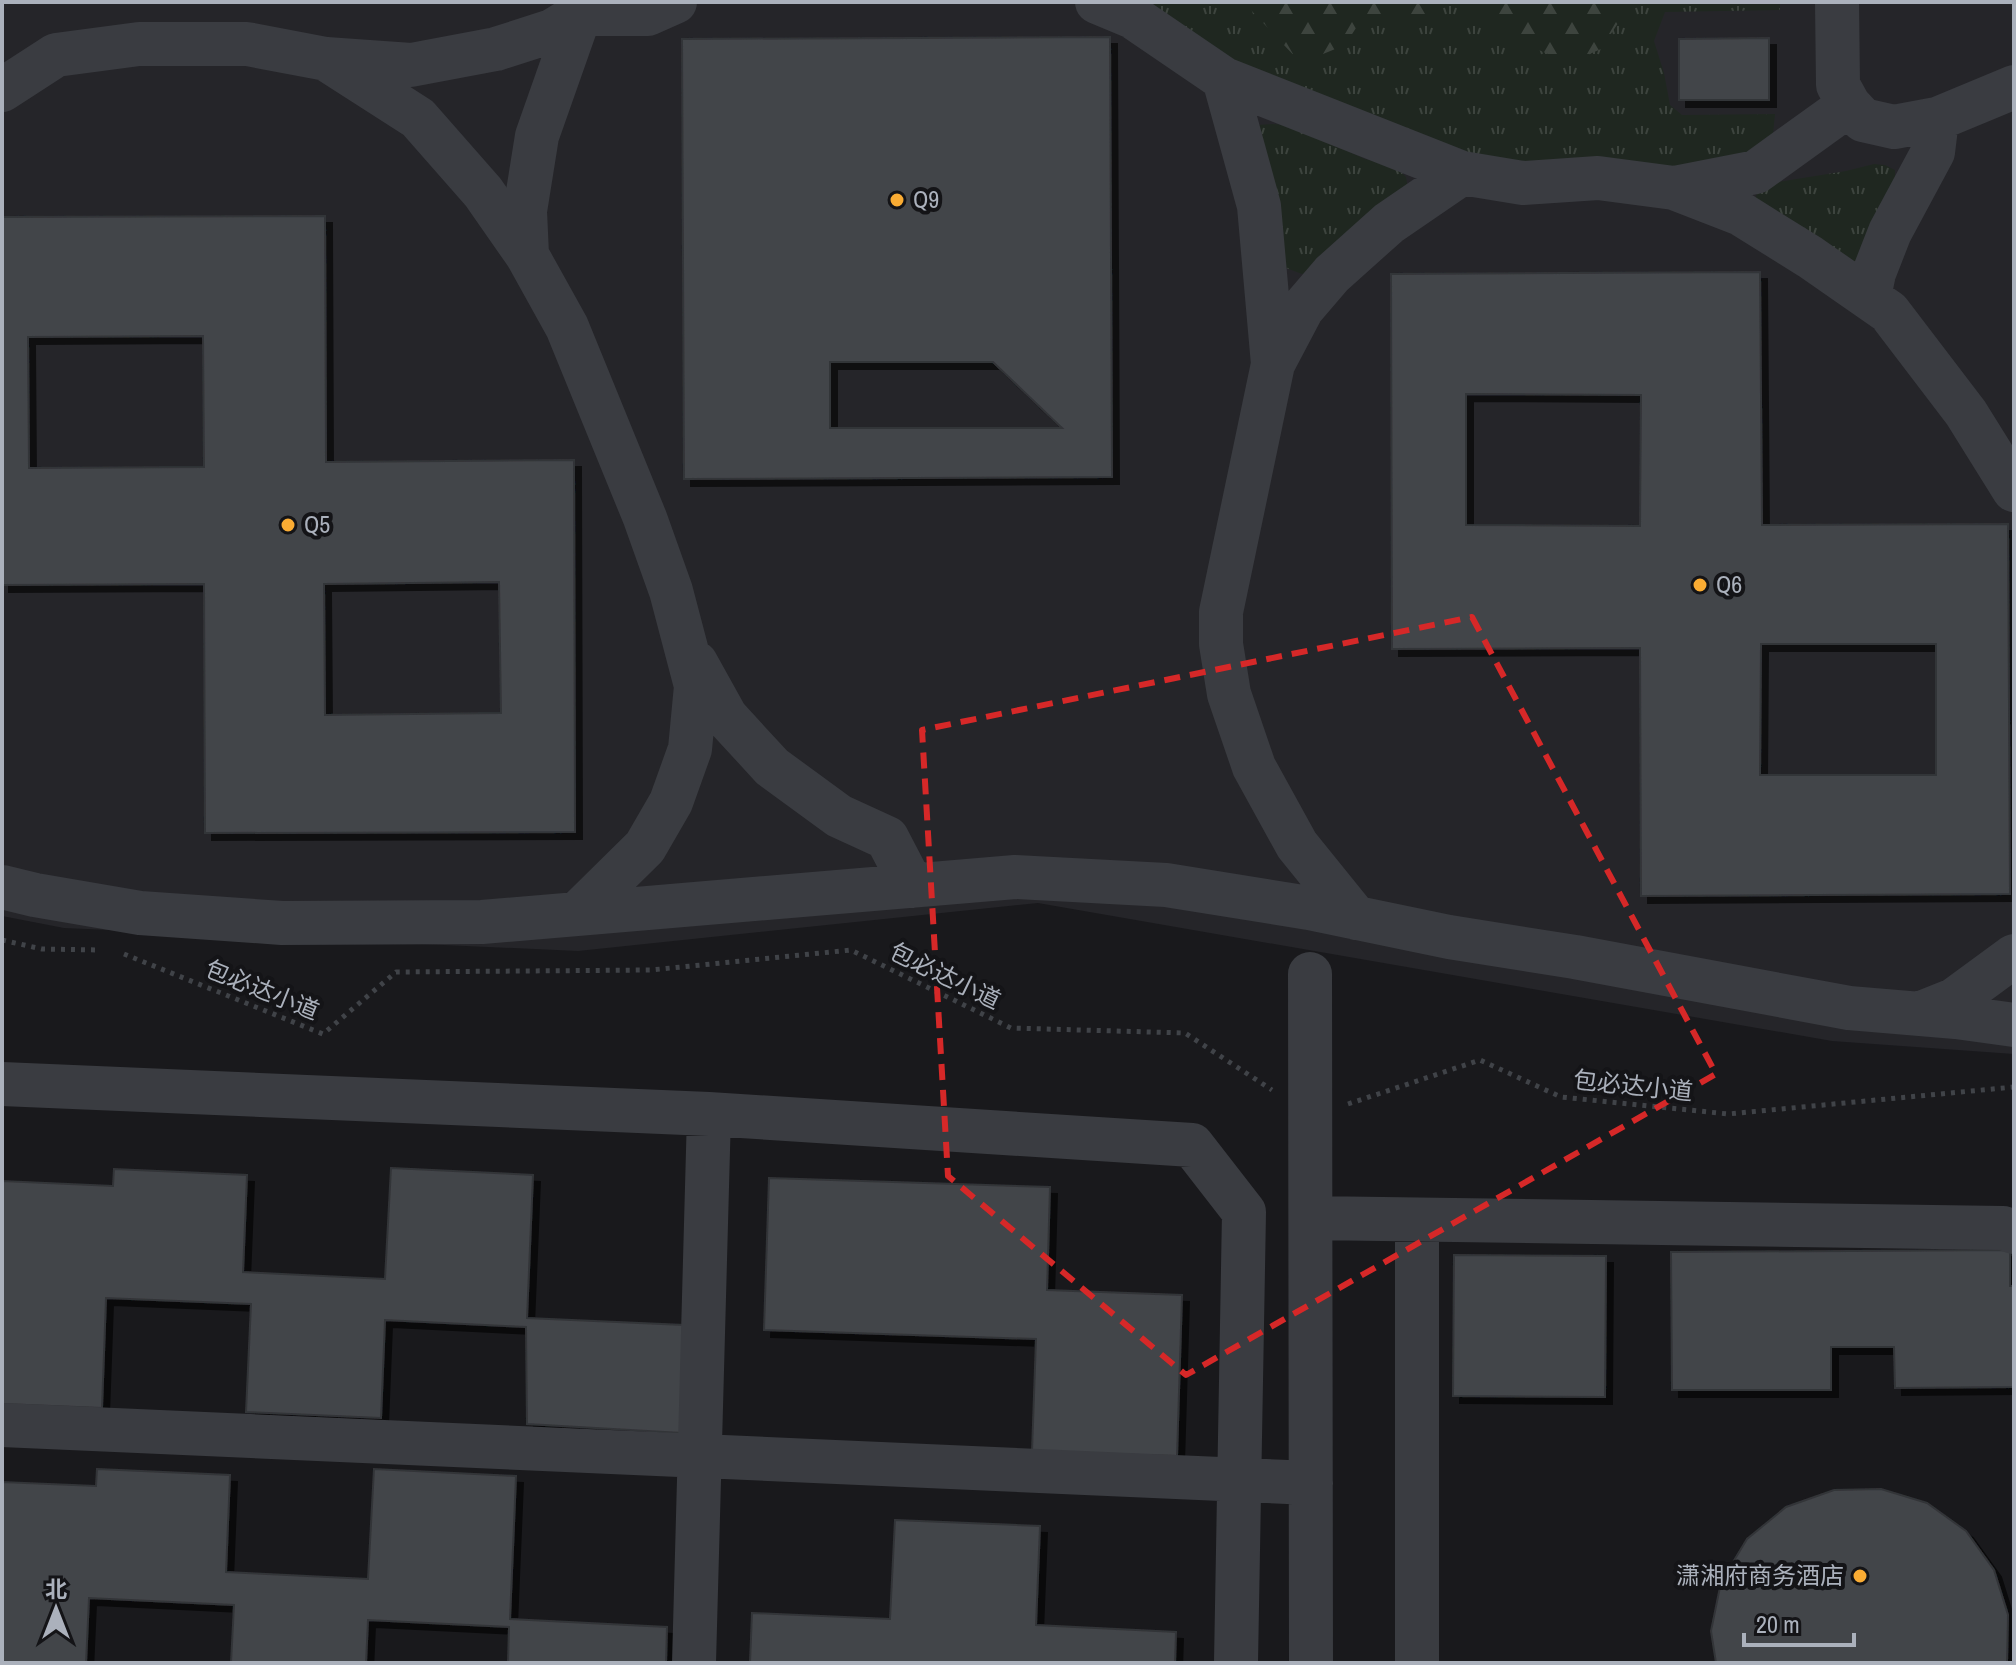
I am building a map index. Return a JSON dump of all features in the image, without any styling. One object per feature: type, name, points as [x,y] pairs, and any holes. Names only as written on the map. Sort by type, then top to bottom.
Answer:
[{"type":"street","points":[[2,90],[56,55],[139,44],[247,44],[326,59],[411,65],[496,49],[552,31],[579,8],[648,14],[675,2]]},
{"type":"street","points":[[1097,2],[1133,17],[1224,79],[1462,173],[1523,183],[1598,178],[1674,188],[1741,214],[1889,312],[1966,413],[2014,490]]},
{"type":"street","points":[[1837,2],[1838,85],[1849,105],[1863,120],[1894,127],[1937,119],[2014,87]]},
{"type":"street","points":[[527,255],[525,211],[537,136],[579,8]]},
{"type":"street","points":[[326,59],[418,118],[483,192],[527,255],[567,327],[645,518],[671,591],[696,686],[690,749],[671,802],[645,847],[577,914]]},
{"type":"street","points":[[1224,79],[1259,206],[1273,364]]},
{"type":"street","points":[[1674,188],[1756,172],[1849,105]]},
{"type":"street","points":[[1869,297],[1874,273],[1890,232],[1933,152],[1937,119]]},
{"type":"street","points":[[1356,918],[1297,845],[1254,767],[1229,694],[1221,644],[1221,612],[1273,364],[1302,309],[1332,274],[1389,223],[1462,173]]},
{"type":"street","points":[[685,643],[726,717],[772,767],[839,816],[887,838],[912,886]]},
{"type":"street","points":[[3,882],[35,895],[140,913],[282,923],[482,922],[1015,877],[1166,885],[1309,908],[1449,937],[1849,1008],[2014,1025]]},
{"type":"street","points":[[1919,1014],[1954,1000],[2014,956]]},
{"type":"street","points":[[1310,974],[1311,1663]]},
{"type":"street","points":[[2,1084],[709,1114],[1192,1145],[1244,1212],[1236,1663]]},
{"type":"street","points":[[694,1663],[709,1114]]},
{"type":"street","points":[[1311,1218],[2003,1228],[2014,1232]]},
{"type":"street","points":[[1417,1220],[1417,1663]]},
{"type":"street","points":[[2,1425],[1311,1483]]},
{"type":"path","points":[[2,940],[42,949],[101,950]]},
{"type":"path","name":"包必达小道","points":[[115,950],[323,1034],[396,972],[651,970],[851,950],[1011,1028],[1185,1033],[1311,1116],[1480,1060],[1561,1097],[1728,1114],[2014,1087]]},
{"type":"highlighted area","points":[[1472,617],[1716,1074],[1186,1375],[948,1176],[922,730]]},
{"type":"shaded area","points":[[2,2],[2014,2],[2014,1054],[1832,1041],[1038,903],[578,951],[64,928],[2,916]]},
{"type":"green space","points":[[1147,2],[1780,2],[1780,10],[1665,12],[1654,41],[1670,105],[1682,115],[1775,114],[1773,134],[1757,155],[1681,169],[1543,166],[1442,148],[1247,69]]},
{"type":"green space","points":[[1249,2],[1440,2],[1442,7],[1416,26],[1365,14],[1345,45],[1301,63],[1248,7]]},
{"type":"green space","points":[[1472,2],[1628,2],[1601,49],[1569,63],[1503,31]]},
{"type":"green space","points":[[1257,125],[1288,125],[1365,159],[1396,167],[1406,177],[1408,188],[1322,269],[1302,274],[1286,268]]},
{"type":"green space","points":[[1874,164],[1895,170],[1895,182],[1858,262],[1847,266],[1755,198],[1760,188],[1771,183]]},
{"type":"building","name":"Q9","points":[[1110,37],[1112,477],[684,479],[682,39]],"holes":[[[830,362],[993,362],[1062,428],[830,428]]]},
{"type":"building","points":[[1769,38],[1769,100],[1679,100],[1679,39]]},
{"type":"building","name":"Q5","points":[[325,216],[326,462],[574,460],[575,832],[205,833],[204,584],[2,585],[2,217]],"holes":[[[203,336],[204,467],[29,468],[28,337]],[[499,582],[501,713],[325,715],[324,584]]]},
{"type":"building","name":"Q6","points":[[1760,272],[1762,525],[2008,524],[2010,894],[1641,896],[1640,648],[1392,649],[1391,274]],"holes":[[[1466,394],[1641,395],[1640,526],[1466,525]],[[1761,644],[1936,644],[1936,775],[1760,775]]]},
{"type":"building","points":[[391,1168],[533,1175],[527,1318],[684,1325],[682,1433],[527,1424],[526,1327],[385,1320],[381,1418],[246,1412],[251,1304],[106,1298],[102,1408],[2,1404],[2,1181],[113,1186],[114,1169],[247,1175],[243,1272],[385,1279]]},
{"type":"building","points":[[769,1178],[1050,1187],[1047,1290],[1182,1295],[1177,1456],[1032,1452],[1036,1339],[764,1330]]},
{"type":"building","points":[[2010,1250],[2010,1286],[2014,1286],[2014,1387],[1895,1388],[1894,1347],[1831,1347],[1831,1390],[1672,1390],[1671,1252]]},
{"type":"building","points":[[1454,1255],[1606,1256],[1605,1397],[1453,1396]]},
{"type":"building","points":[[97,1469],[230,1475],[226,1572],[368,1579],[374,1469],[516,1476],[510,1619],[667,1627],[666,1663],[508,1663],[509,1627],[368,1620],[366,1663],[231,1663],[234,1605],[89,1598],[86,1663],[2,1663],[2,1482],[96,1486]]},
{"type":"building","name":"潇湘府商务酒店","points":[[1881,1489],[1927,1503],[1966,1531],[1994,1570],[2008,1615],[2007,1663],[1716,1663],[1711,1631],[1721,1582],[1747,1539],[1786,1507],[1834,1490]]},
{"type":"building","points":[[895,1520],[1040,1526],[1036,1625],[1176,1632],[1175,1663],[750,1663],[752,1613],[890,1619]]},
{"type":"place","name":"Q9","points":[[897,200]]},
{"type":"place","name":"Q5","points":[[288,525]]},
{"type":"place","name":"Q6","points":[[1700,585]]},
{"type":"place","name":"潇湘府商务酒店","points":[[1860,1576]]}]
